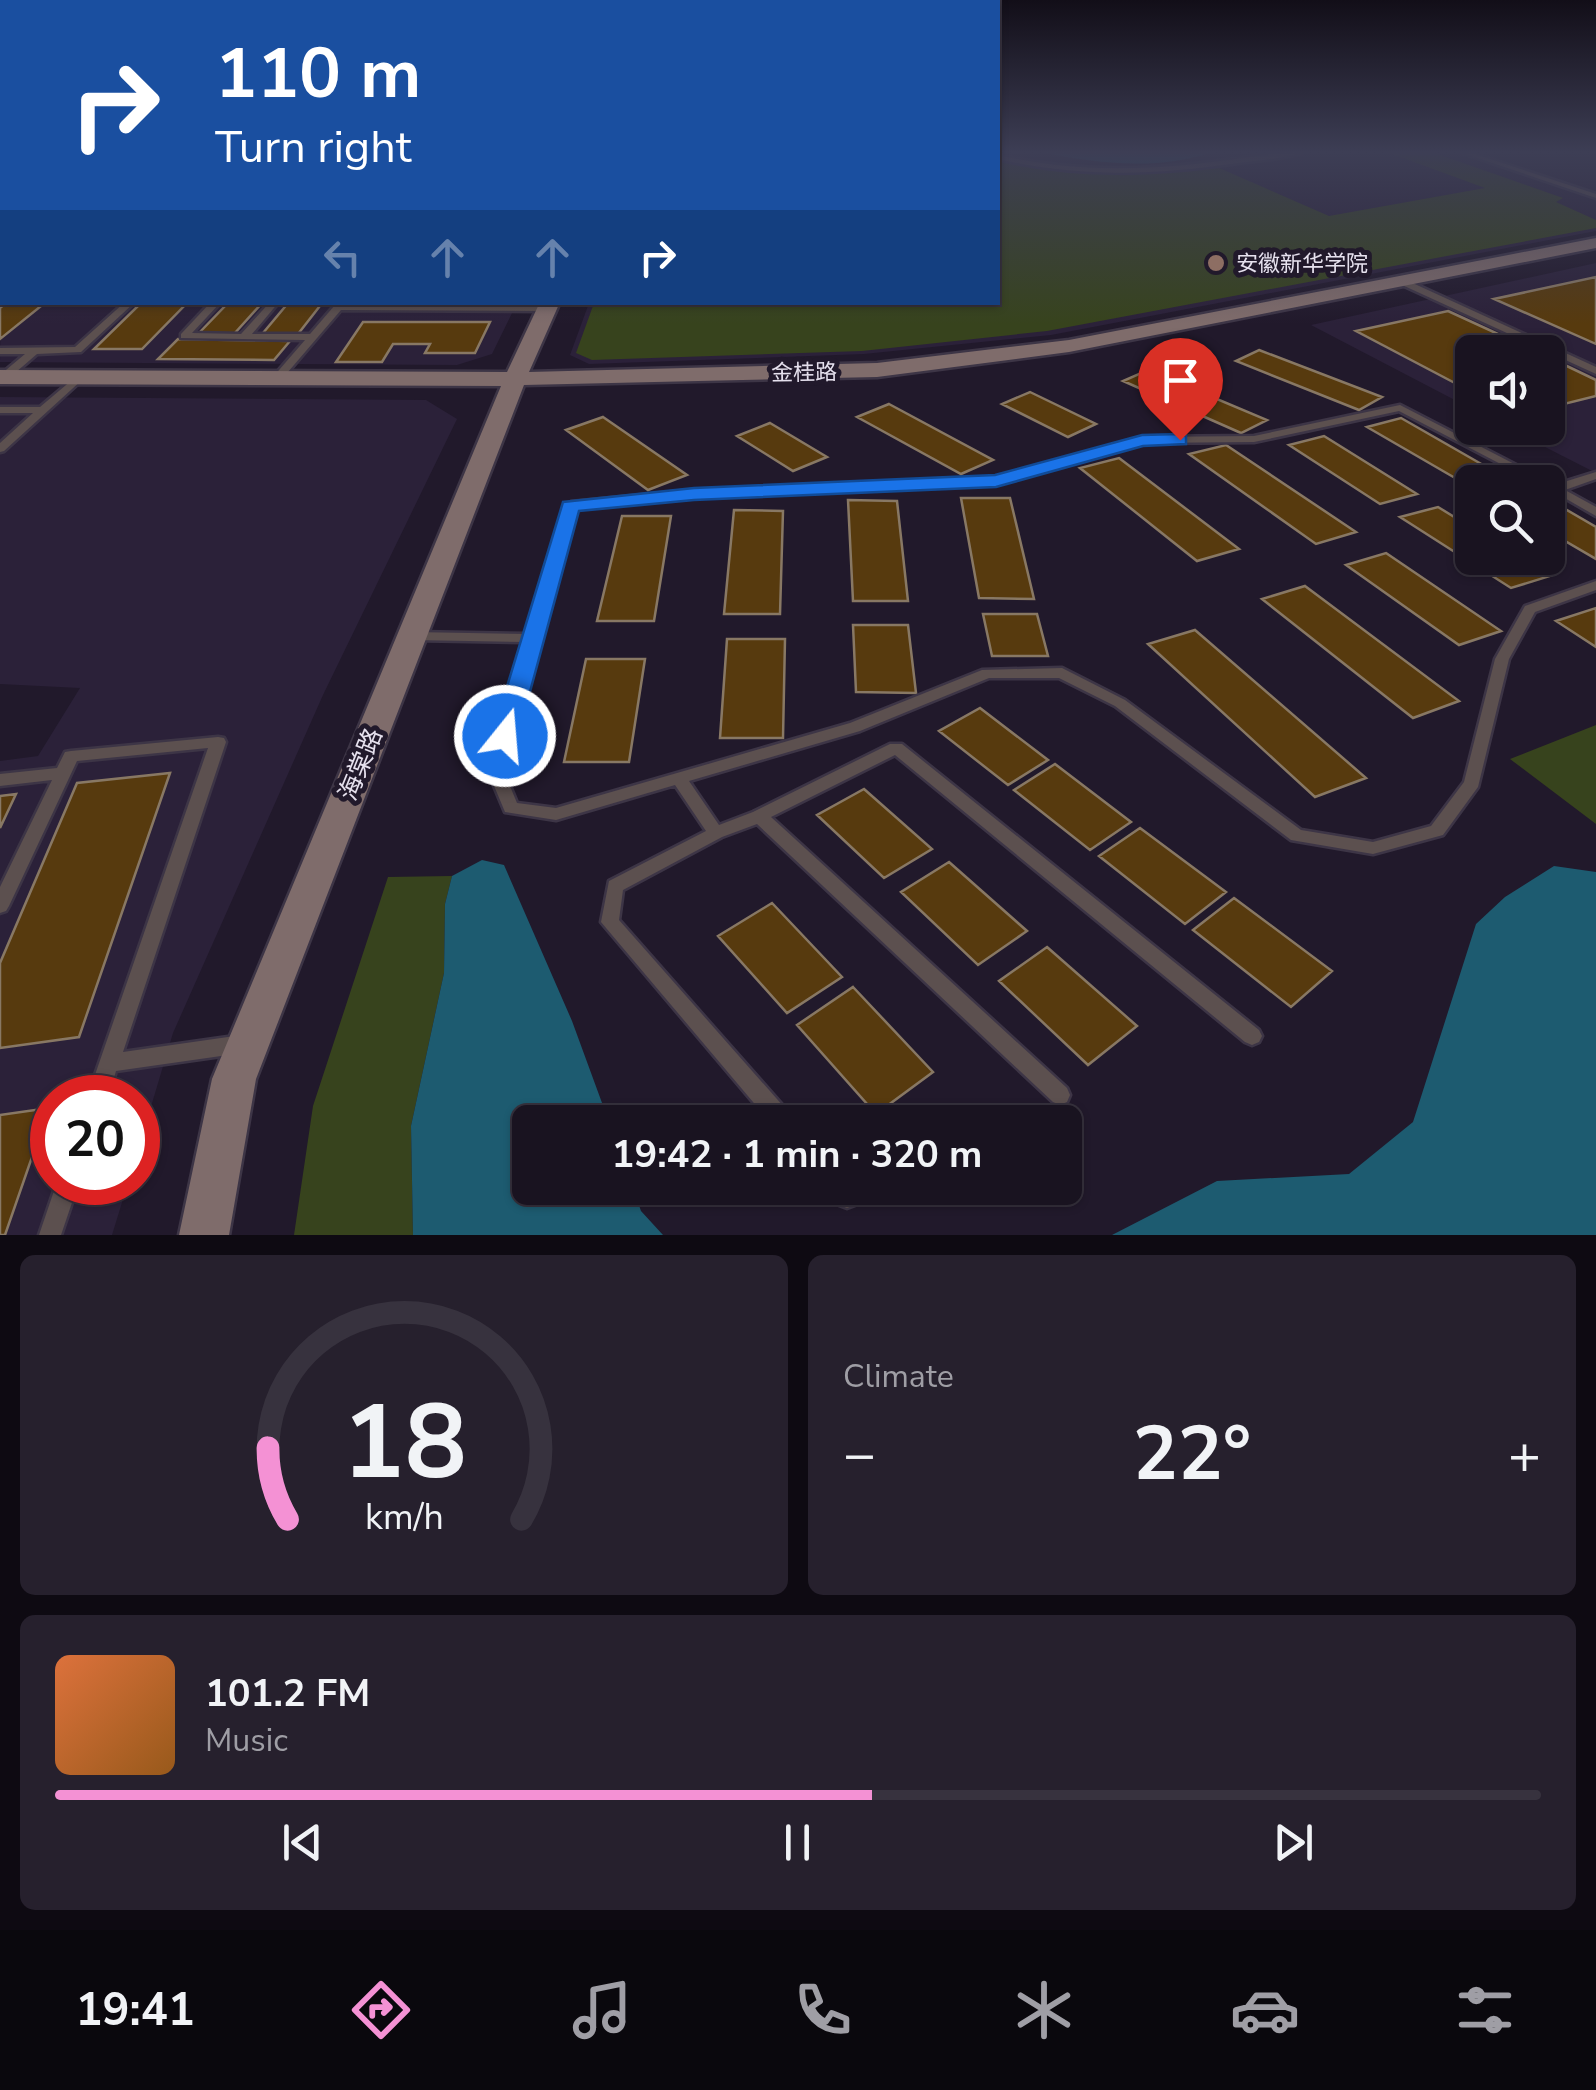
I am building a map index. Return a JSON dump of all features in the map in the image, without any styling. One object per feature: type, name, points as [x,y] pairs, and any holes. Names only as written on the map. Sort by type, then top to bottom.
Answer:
[{"type":"street","name":"金桂路","points":[[2,377],[515,379],[877,370],[1069,346],[1596,243]]},
{"type":"street","name":"海棠路","points":[[204,1235],[234,1078],[515,379],[549,305]]},
{"type":"lane","points":[[1403,282],[1596,371]]},
{"type":"lane","points":[[0,351],[78,350],[127,305]]},
{"type":"lane","points":[[214,305],[184,336],[312,337]]},
{"type":"lane","points":[[244,337],[272,305]]},
{"type":"lane","points":[[278,377],[340,305],[549,305]]},
{"type":"lane","points":[[2,377],[34,351]]},
{"type":"lane","points":[[0,449],[79,377]]},
{"type":"lane","points":[[1510,465],[1400,408],[1254,440],[1142,440],[996,481],[694,494],[570,506],[495,769],[510,808],[556,814],[856,727],[987,673],[1062,673],[1120,703],[1297,836],[1374,848],[1437,831],[1472,782],[1502,659],[1530,608],[1596,585]]},
{"type":"lane","points":[[0,410],[42,410]]},
{"type":"lane","points":[[1565,482],[1596,476]]},
{"type":"lane","points":[[1565,495],[1596,512]]},
{"type":"lane","points":[[412,636],[534,638]]},
{"type":"lane","points":[[0,906],[71,756],[218,742],[104,1075]]},
{"type":"lane","points":[[768,1105],[610,922],[615,886],[716,833],[896,748],[1252,1036]]},
{"type":"lane","points":[[0,780],[63,773]]},
{"type":"lane","points":[[679,778],[716,833]]},
{"type":"lane","points":[[758,816],[1060,1095]]},
{"type":"lane","points":[[108,1063],[248,1044]]},
{"type":"lane","points":[[50,1235],[60,1205]]},
{"type":"shaded area","name":"安徽新华学院","points":[[1000,209],[1596,209],[1596,231],[1051,335],[864,354],[589,364],[570,355],[588,305],[1000,305]]},
{"type":"shaded area","points":[[1596,263],[1596,473],[1541,445],[1565,445],[1565,335],[1455,335],[1455,400],[1311,325]]},
{"type":"shaded area","points":[[1,305],[516,305],[492,354],[457,365],[0,362]]},
{"type":"shaded area","points":[[0,397],[426,400],[457,419],[323,695],[173,1033],[160,1076],[30,1075],[30,1205],[121,1205],[112,1235],[0,1235],[0,761],[38,756],[80,688],[0,684]]},
{"type":"green space","name":"安徽新华学院","points":[[1000,209],[1312,209],[1329,216],[1370,209],[1571,209],[1596,220],[1596,228],[1047,331],[862,351],[592,360],[576,353],[593,305],[1000,305]]},
{"type":"green space","points":[[1596,725],[1596,824],[1510,759]]},
{"type":"green space","points":[[452,876],[445,904],[444,973],[411,1126],[413,1235],[294,1235],[313,1106],[388,877]]},
{"type":"water","points":[[482,860],[504,865],[572,1021],[603,1105],[512,1105],[512,1205],[639,1205],[663,1235],[413,1235],[411,1126],[444,973],[445,904],[452,876]]},
{"type":"water","points":[[1554,866],[1596,872],[1596,1235],[1112,1235],[1217,1181],[1349,1174],[1413,1122],[1476,924],[1505,897]]},
{"type":"building","points":[[1596,277],[1596,344],[1494,299]]},
{"type":"building","points":[[4,305],[42,305],[0,339],[0,308]]},
{"type":"building","points":[[139,305],[185,305],[142,349],[94,349]]},
{"type":"building","points":[[226,305],[260,305],[234,334],[199,333]]},
{"type":"building","points":[[286,305],[321,305],[298,334],[263,333]]},
{"type":"building","points":[[1448,311],[1500,335],[1455,335],[1455,383],[1356,331]]},
{"type":"building","points":[[363,322],[490,322],[475,353],[425,353],[430,344],[393,344],[382,362],[336,362]]},
{"type":"building","points":[[178,339],[290,341],[274,360],[158,359]]},
{"type":"building","points":[[1259,350],[1382,397],[1359,410],[1236,361]]},
{"type":"building","points":[[1565,365],[1596,380],[1596,396],[1565,404]]},
{"type":"building","points":[[1148,370],[1267,420],[1241,433],[1123,381]]},
{"type":"building","points":[[1030,392],[1096,424],[1068,437],[1002,404]]},
{"type":"building","points":[[889,404],[993,460],[961,474],[857,417]]},
{"type":"building","points":[[603,417],[687,475],[648,490],[566,430]]},
{"type":"building","points":[[1401,418],[1483,465],[1455,465],[1455,478],[1367,427]]},
{"type":"building","points":[[770,423],[827,457],[793,471],[737,436]]},
{"type":"building","points":[[1324,436],[1417,494],[1380,504],[1289,445]]},
{"type":"building","points":[[1226,445],[1356,532],[1316,544],[1189,454]]},
{"type":"building","points":[[1119,458],[1239,549],[1197,561],[1080,468]]},
{"type":"building","points":[[961,498],[1010,498],[1034,599],[979,598]]},
{"type":"building","points":[[848,500],[897,501],[908,601],[853,601]]},
{"type":"building","points":[[1438,507],[1455,518],[1455,552],[1400,517]]},
{"type":"building","points":[[1565,509],[1596,527],[1596,559],[1565,541]]},
{"type":"building","points":[[734,510],[783,511],[780,614],[724,614]]},
{"type":"building","points":[[622,516],[671,516],[654,621],[597,621]]},
{"type":"building","points":[[1386,553],[1501,631],[1459,645],[1346,565]]},
{"type":"building","points":[[1491,575],[1550,576],[1511,588]]},
{"type":"building","points":[[1305,586],[1459,701],[1413,718],[1262,599]]},
{"type":"building","points":[[1596,608],[1596,647],[1556,621]]},
{"type":"building","points":[[983,614],[1037,614],[1048,656],[992,656]]},
{"type":"building","points":[[853,625],[908,625],[916,693],[856,692]]},
{"type":"building","points":[[1195,630],[1366,778],[1315,797],[1148,644]]},
{"type":"building","points":[[727,639],[785,639],[783,738],[720,738]]},
{"type":"building","points":[[586,659],[645,659],[629,762],[564,762]]},
{"type":"building","points":[[980,708],[1048,760],[1008,785],[939,731]]},
{"type":"building","points":[[1055,764],[1131,822],[1090,850],[1014,790]]},
{"type":"building","points":[[170,773],[79,1037],[0,1048],[0,963],[77,783]]},
{"type":"building","points":[[864,789],[932,849],[884,878],[817,815]]},
{"type":"building","points":[[16,794],[0,828],[0,796]]},
{"type":"building","points":[[1140,828],[1226,892],[1185,924],[1099,856]]},
{"type":"building","points":[[949,862],[1027,931],[978,965],[901,892]]},
{"type":"building","points":[[1234,898],[1332,971],[1291,1007],[1193,930]]},
{"type":"building","points":[[772,903],[842,977],[787,1013],[718,936]]},
{"type":"building","points":[[1047,947],[1137,1026],[1088,1065],[999,981]]},
{"type":"building","points":[[853,987],[933,1072],[888,1105],[868,1105],[797,1025]]},
{"type":"building","points":[[30,1111],[30,1163],[5,1235],[0,1235],[0,1115]]},
{"type":"place","name":"安徽新华学院","points":[[1216,263]]},
{"type":"route","points":[[505,736],[570,506],[694,494],[996,481],[1142,440],[1180,440]]}]
